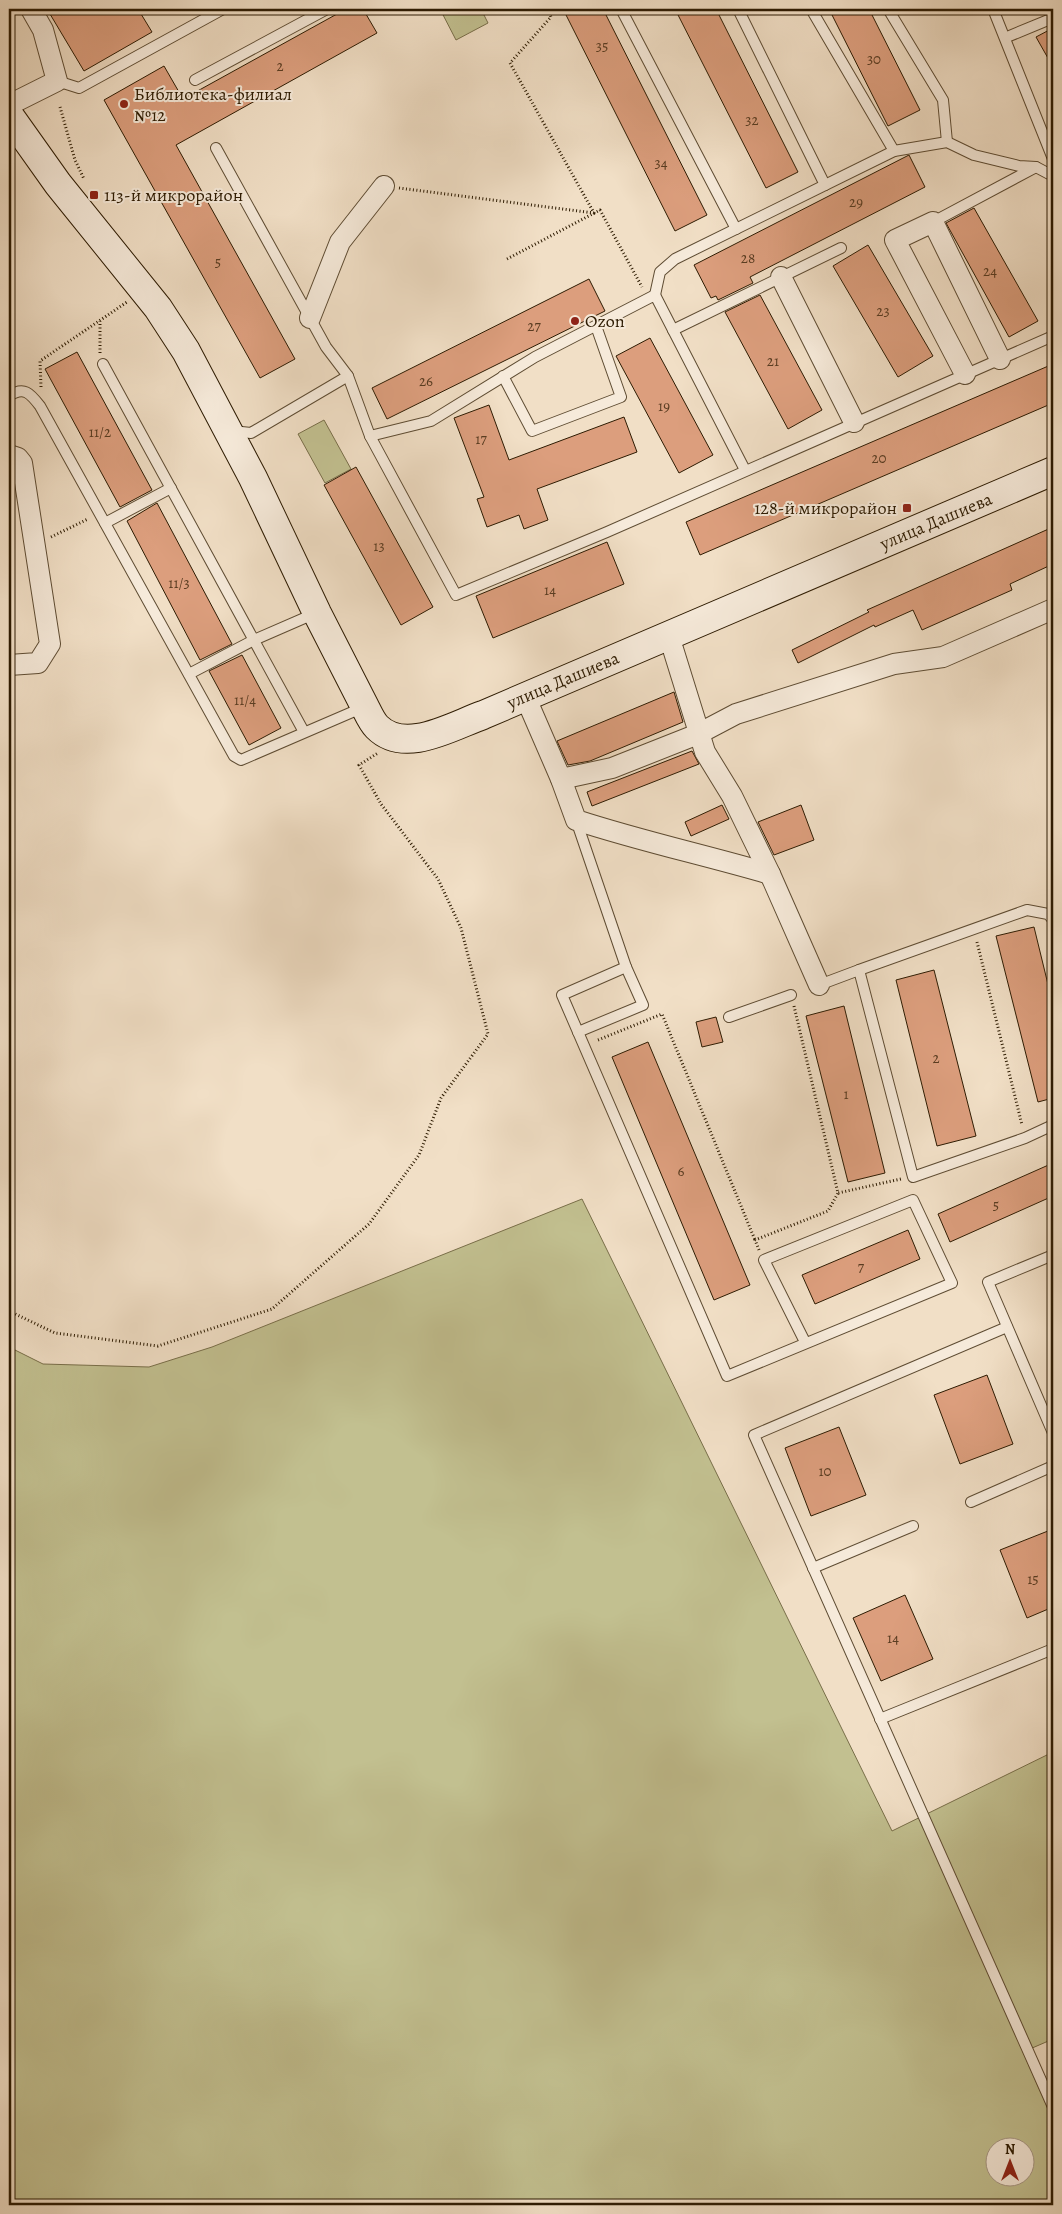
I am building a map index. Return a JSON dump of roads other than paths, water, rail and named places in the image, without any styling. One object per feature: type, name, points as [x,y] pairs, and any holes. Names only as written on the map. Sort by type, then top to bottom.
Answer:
[{"type":"street","points":[[9,105],[57,82],[42,30],[31,9]]},
{"type":"street","points":[[9,115],[58,184],[137,280],[173,329],[229,430],[317,613],[365,707]]},
{"type":"street","points":[[310,318],[340,242],[384,186]]},
{"type":"street","points":[[965,374],[895,240],[933,222],[1000,359]]},
{"type":"street","points":[[781,278],[854,422]]},
{"type":"street","points":[[9,665],[38,663],[50,644],[22,463],[10,454]]},
{"type":"street","name":"улица Дашиева","points":[[365,707],[376,726],[388,735],[400,739],[429,735],[669,636],[1053,470]]},
{"type":"street","points":[[561,779],[612,768],[698,734],[736,714],[894,664],[942,658],[1053,609]]},
{"type":"street","points":[[669,636],[704,752],[732,796],[770,874],[819,985]]},
{"type":"street","points":[[525,696],[561,779],[576,820],[629,838],[701,854],[770,874]]},
{"type":"lane","points":[[57,82],[79,88],[223,9]]},
{"type":"lane","points":[[195,80],[327,9]]},
{"type":"lane","points":[[620,9],[736,229]]},
{"type":"lane","points":[[738,9],[825,186]]},
{"type":"lane","points":[[811,9],[894,151]]},
{"type":"lane","points":[[888,9],[942,100],[947,142]]},
{"type":"lane","points":[[993,9],[1006,37],[1053,159]]},
{"type":"lane","points":[[1006,37],[1053,18]]},
{"type":"lane","points":[[370,436],[431,421],[503,376],[652,297],[660,272],[676,258],[894,151],[947,142],[974,155],[1019,166],[1036,167],[1053,176]]},
{"type":"lane","points":[[216,148],[326,348],[348,376],[370,436],[456,595],[607,532],[1053,336]]},
{"type":"lane","points":[[933,222],[1036,167]]},
{"type":"lane","points":[[673,330],[841,248]]},
{"type":"lane","points":[[652,297],[673,330],[745,470]]},
{"type":"lane","points":[[503,376],[532,430],[621,397],[596,326]]},
{"type":"lane","points":[[103,364],[304,732]]},
{"type":"lane","points":[[229,430],[251,433],[348,376]]},
{"type":"lane","points":[[9,396],[18,390],[30,393],[40,406],[234,756],[241,760],[365,707]]},
{"type":"lane","points":[[102,518],[171,488]]},
{"type":"lane","points":[[189,674],[254,640],[317,613]]},
{"type":"lane","points":[[576,820],[626,967],[643,1004],[578,1032]]},
{"type":"lane","points":[[819,985],[1027,910],[1048,914],[1053,920]]},
{"type":"lane","points":[[626,967],[562,995],[727,1376],[805,1342],[952,1283],[913,1200],[764,1260],[805,1342]]},
{"type":"lane","points":[[859,970],[913,1177],[1025,1138],[1053,1125]]},
{"type":"lane","points":[[729,1017],[791,995]]},
{"type":"lane","points":[[1053,1256],[988,1282],[1053,1433]]},
{"type":"lane","points":[[1007,1326],[754,1435],[1053,2106]]},
{"type":"lane","points":[[971,1502],[1053,1466]]},
{"type":"lane","points":[[813,1568],[913,1526]]},
{"type":"lane","points":[[880,1719],[1053,1648]]},
{"type":"place","name":"Библиотека-филиал №12","points":[[124,104]]},
{"type":"place","name":"113-й микрорайон","points":[[94,195]]},
{"type":"place","name":"Ozon","points":[[575,321]]},
{"type":"place","name":"128-й микрорайон","points":[[907,508]]}]
